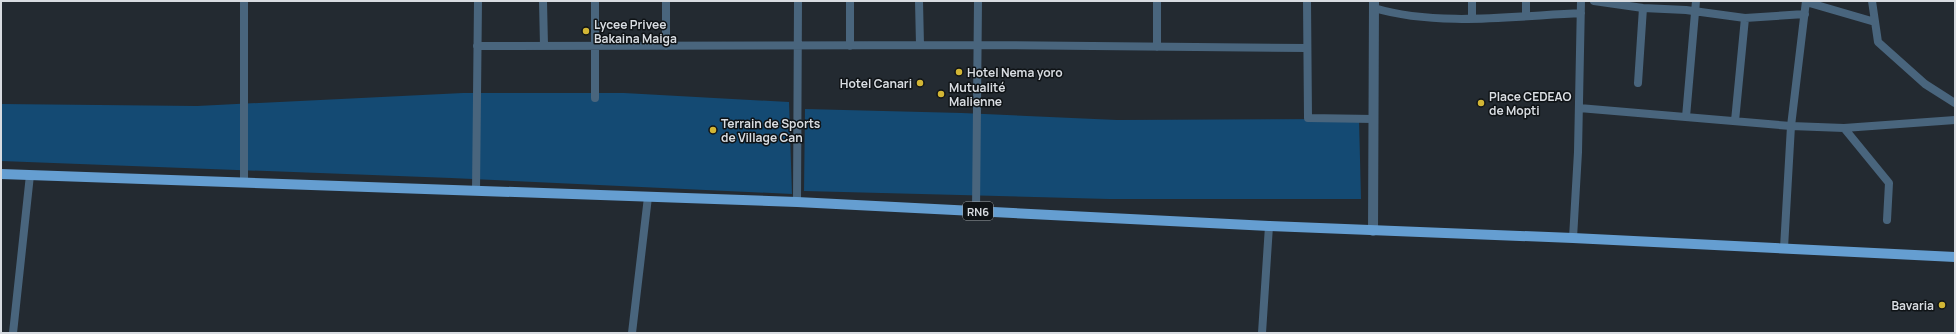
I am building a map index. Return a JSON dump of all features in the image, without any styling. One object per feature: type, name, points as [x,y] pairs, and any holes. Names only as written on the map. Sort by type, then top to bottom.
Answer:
[{"type":"main road","name":"RN6","points":[[1,174],[797,202],[1373,231],[1573,238],[1955,257]]},
{"type":"street","points":[[244,1],[244,183]]},
{"type":"street","points":[[476,191],[478,1]]},
{"type":"street","points":[[543,1],[544,46]]},
{"type":"street","points":[[595,98],[596,1]]},
{"type":"street","points":[[666,1],[666,46]]},
{"type":"street","points":[[797,202],[798,1]]},
{"type":"street","points":[[850,1],[850,46]]},
{"type":"street","points":[[919,1],[920,45]]},
{"type":"street","points":[[976,211],[978,1]]},
{"type":"street","points":[[1157,1],[1157,47]]},
{"type":"street","points":[[1307,1],[1308,118],[1374,119]]},
{"type":"street","points":[[1472,1],[1472,18]]},
{"type":"street","points":[[1526,1],[1526,16]]},
{"type":"street","points":[[1573,238],[1579,108],[1581,1]]},
{"type":"street","points":[[1594,1],[1642,8],[1746,18],[1805,14]]},
{"type":"street","points":[[1686,117],[1696,1]]},
{"type":"street","points":[[1784,248],[1791,126],[1806,1],[1875,22]]},
{"type":"street","points":[[1872,1],[1878,42],[1924,84],[1955,103]]},
{"type":"street","points":[[1373,231],[1374,4],[1398,15],[1472,18],[1581,12]]},
{"type":"street","points":[[1638,83],[1642,8]]},
{"type":"street","points":[[1735,121],[1746,18]]},
{"type":"street","points":[[477,46],[977,45],[1308,48]]},
{"type":"street","points":[[1579,108],[1791,126],[1844,128],[1955,120]]},
{"type":"street","points":[[1844,128],[1889,183],[1887,220]]},
{"type":"street","points":[[13,333],[30,175]]},
{"type":"street","points":[[632,333],[648,197]]},
{"type":"street","points":[[1262,333],[1269,226]]},
{"type":"shaded area","points":[[463,93],[624,93],[789,102],[792,194],[451,178],[1,161],[1,104],[197,106]]},
{"type":"shaded area","points":[[805,109],[962,113],[1117,120],[1359,119],[1361,199],[1109,199],[804,191]]},
{"type":"place","name":"Lycee Privee Bakaina Maiga","points":[[586,31]]},
{"type":"place","name":"Hotel Nema yoro","points":[[959,72]]},
{"type":"place","name":"Hotel Canari","points":[[920,83]]},
{"type":"place","name":"Mutualité Malienne","points":[[941,94]]},
{"type":"place","name":"Place CEDEAO de Mopti","points":[[1481,103]]},
{"type":"place","name":"Terrain de Sports de Village Can","points":[[713,130]]},
{"type":"place","name":"Bavaria","points":[[1942,305]]}]
